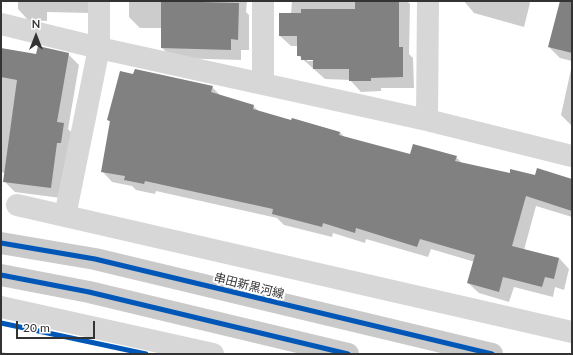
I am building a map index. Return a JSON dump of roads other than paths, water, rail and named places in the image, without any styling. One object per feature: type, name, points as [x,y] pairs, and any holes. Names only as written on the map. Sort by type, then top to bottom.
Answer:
[{"type":"main road","name":"串田新黒河線","points":[[1,243],[95,259],[492,354]]},
{"type":"main road","points":[[1,275],[89,292],[348,354]]},
{"type":"street","points":[[65,216],[99,48],[99,1]]},
{"type":"street","points":[[263,1],[264,83]]},
{"type":"street","points":[[427,120],[428,1]]},
{"type":"street","points":[[1,24],[99,48],[427,120],[572,156]]},
{"type":"street","points":[[17,205],[572,332]]},
{"type":"street","points":[[1,307],[213,354]]}]
